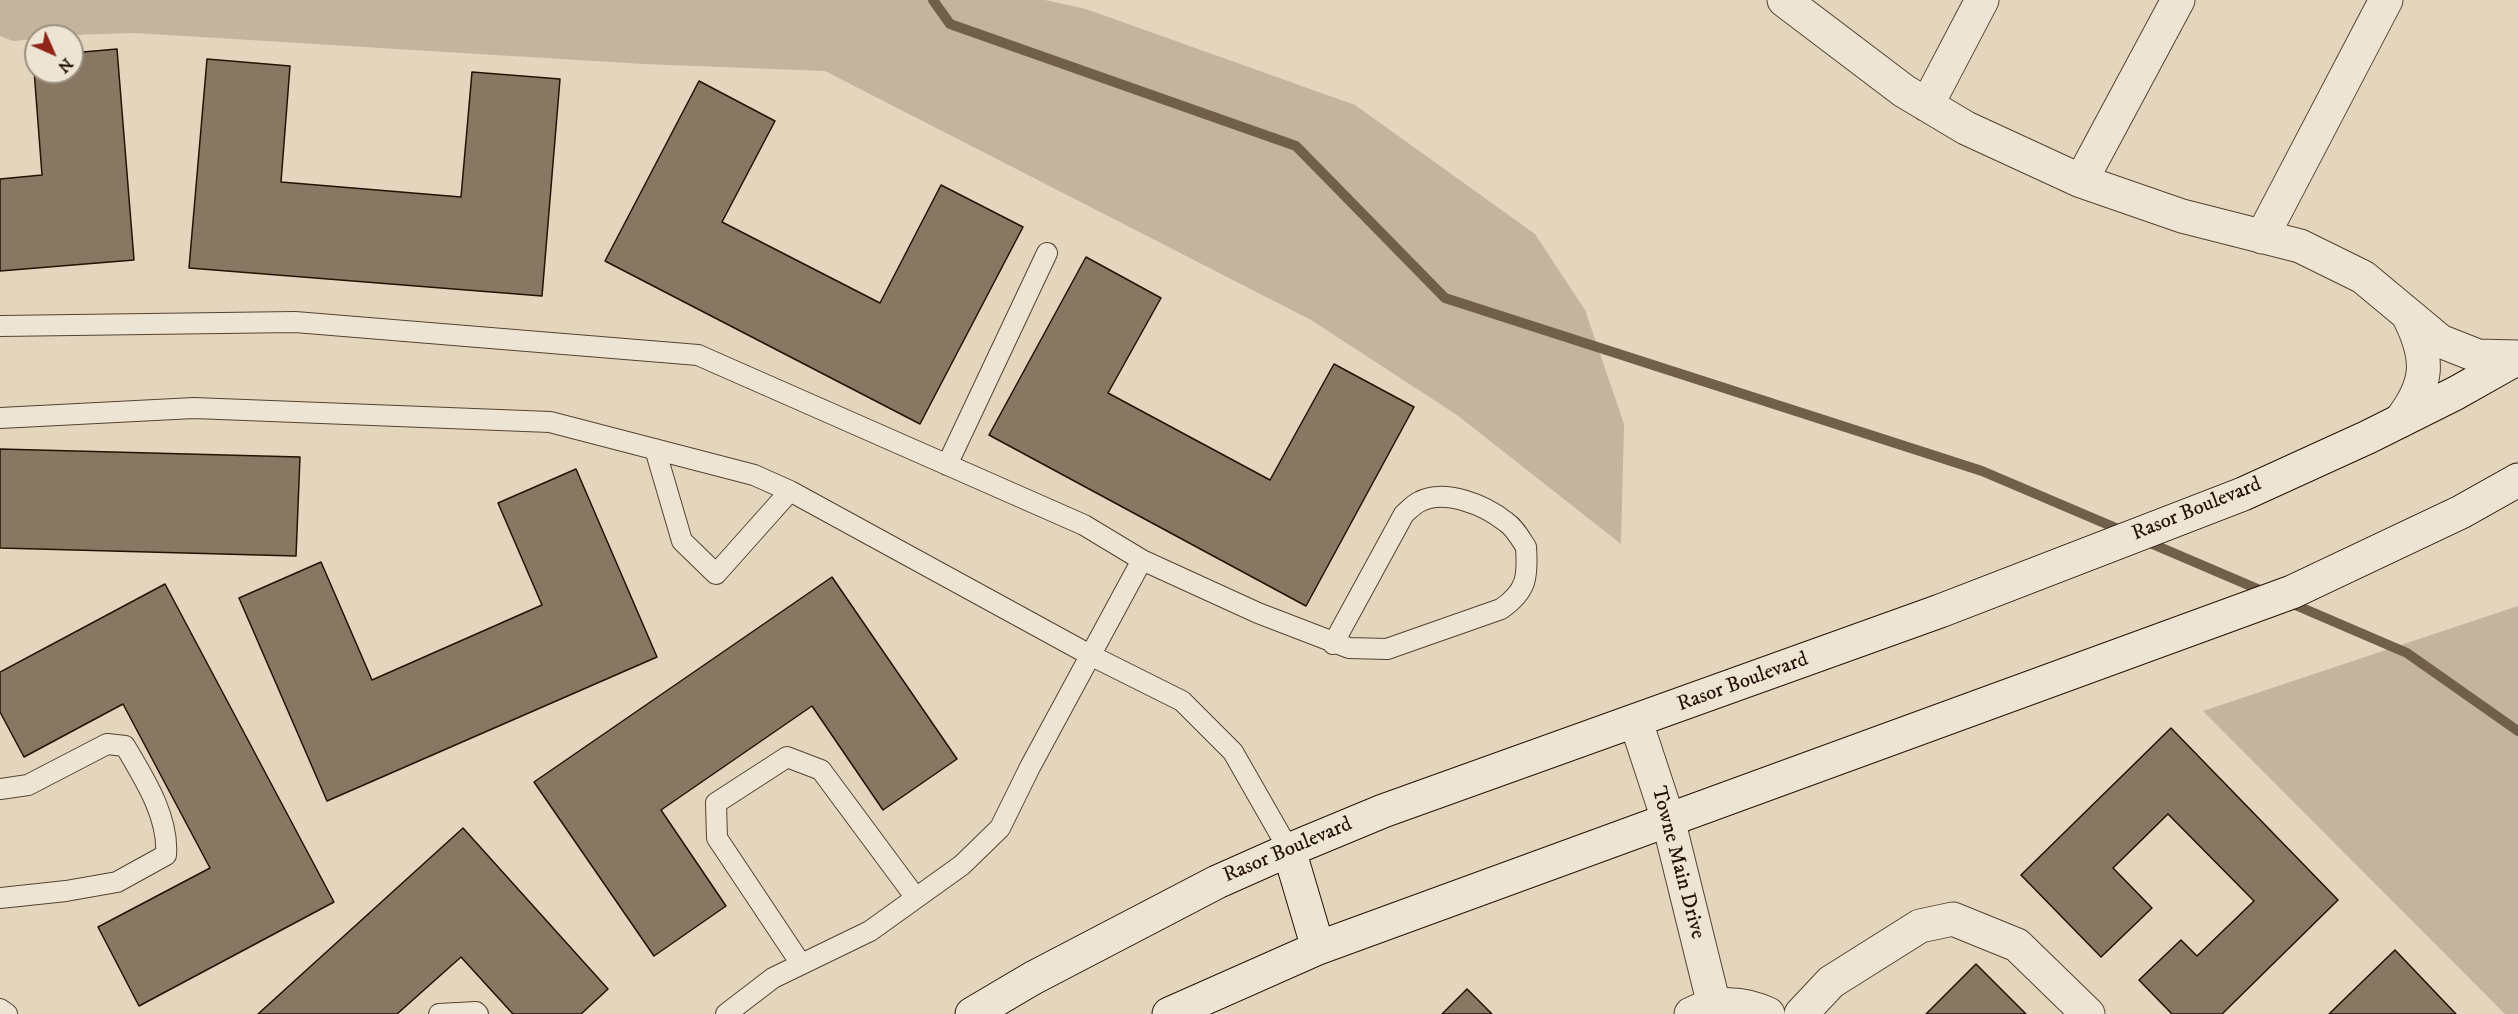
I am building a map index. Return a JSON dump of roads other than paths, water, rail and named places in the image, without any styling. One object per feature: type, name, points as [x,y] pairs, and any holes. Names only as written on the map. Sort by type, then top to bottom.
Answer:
[{"type":"main road","points":[[1784,0],[1808,21],[1904,91],[1966,128],[2082,181],[2182,216],[2300,246],[2363,277],[2440,342],[2478,356],[2518,358]]},
{"type":"main road","points":[[1927,105],[1982,0]]},
{"type":"main road","points":[[2082,181],[2178,0]]},
{"type":"main road","points":[[2262,237],[2386,0]]},
{"type":"main road","points":[[2400,421],[2423,381],[2425,358],[2420,339],[2408,316]]},
{"type":"main road","name":"Rasor Boulevard","points":[[972,1014],[1033,978],[1217,882],[1289,850],[1383,811],[1940,611],[2242,494],[2358,442],[2518,358]]},
{"type":"main road","points":[[1169,1014],[1318,948],[2292,592],[2461,512],[2518,480]]},
{"type":"main road","name":"Towne Main Drive","points":[[1636,722],[1668,819],[1702,1009]]},
{"type":"main road","points":[[1289,850],[1318,948]]},
{"type":"main road","points":[[1801,1014],[1831,982],[1920,926],[1953,919],[2017,945],[2088,1014]]},
{"type":"main road","points":[[1702,1009],[1751,1006],[1768,1014]]},
{"type":"lane","points":[[947,465],[1047,253]]},
{"type":"lane","points":[[0,326],[295,322],[698,355],[1084,525],[1142,560],[1258,613],[1333,644],[1364,650],[1387,649],[1501,609],[1516,598],[1525,583],[1526,547],[1505,521],[1465,501],[1438,497],[1420,502],[1404,514],[1333,644]]},
{"type":"lane","points":[[0,418],[194,408],[550,422],[754,476],[790,491],[1090,655],[1182,701],[1233,752],[1289,850]]},
{"type":"lane","points":[[655,450],[682,541],[716,574],[790,491]]},
{"type":"lane","points":[[726,1014],[773,978],[870,931],[962,865],[1000,828],[1142,560]]},
{"type":"lane","points":[[0,789],[28,785],[107,744],[125,746],[148,784],[167,839],[166,855],[117,882],[66,891],[0,898]]},
{"type":"lane","points":[[801,964],[717,838],[716,802],[787,757],[821,770],[915,898]]},
{"type":"lane","points":[[0,1009],[7,1014]]},
{"type":"lane","points":[[439,1014],[476,1012],[478,1014]]},
{"type":"waterway","points":[[933,0],[950,24],[1296,146],[1445,298],[1982,471],[2123,531]]},
{"type":"waterway","points":[[2143,540],[2267,593]]},
{"type":"waterway","points":[[2286,601],[2407,653],[2518,731]]}]
